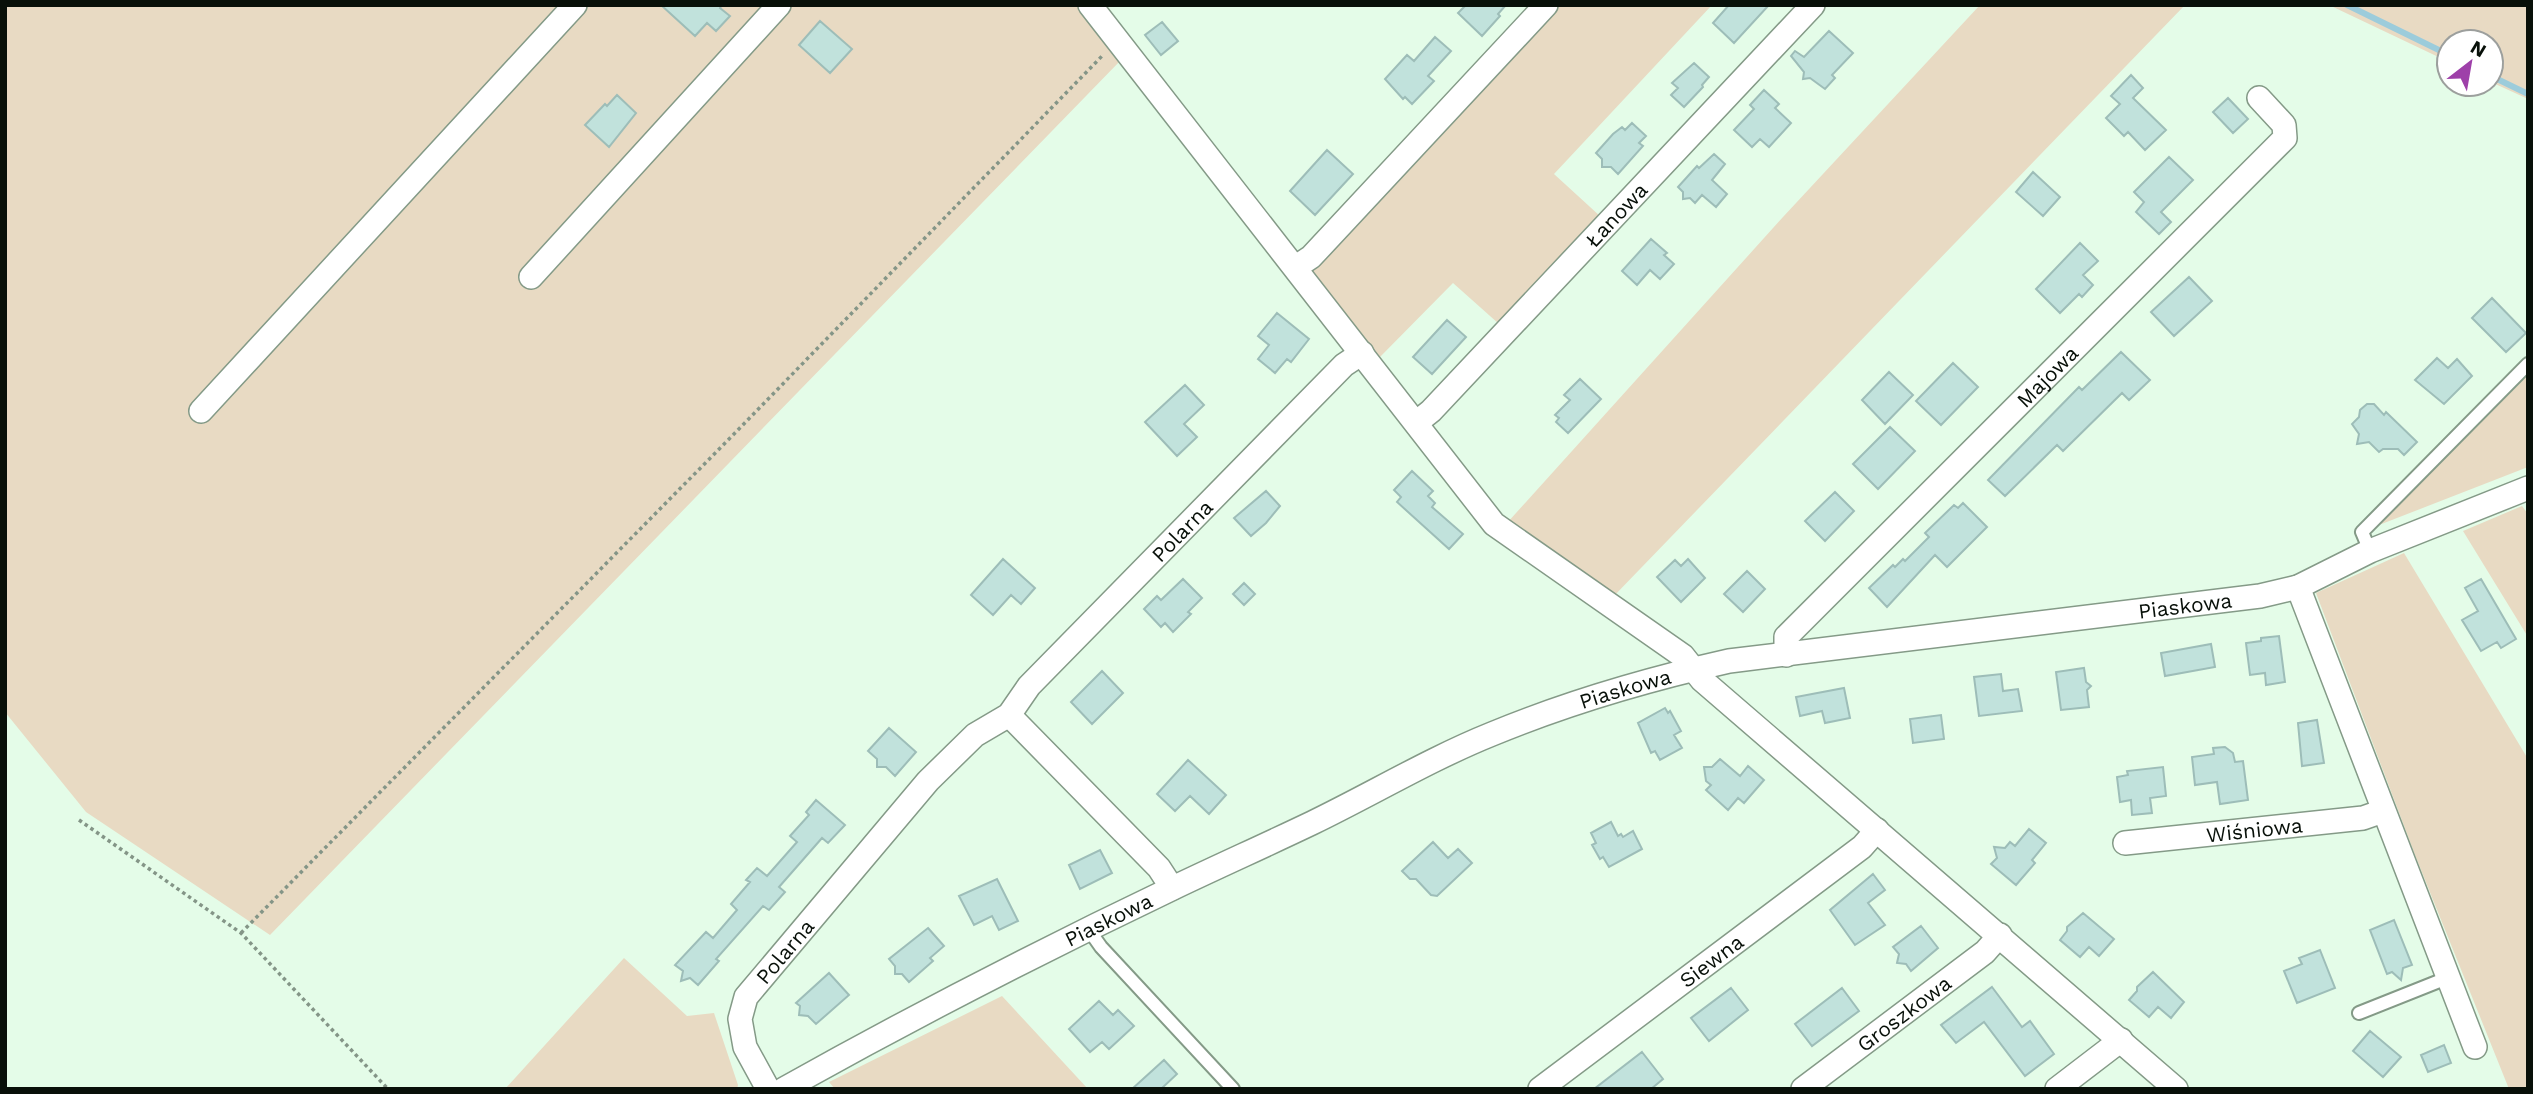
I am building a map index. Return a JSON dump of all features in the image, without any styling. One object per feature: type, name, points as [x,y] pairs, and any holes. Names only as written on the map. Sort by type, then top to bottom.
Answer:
[{"type":"street","points":[[201,411],[575,5]]},
{"type":"street","points":[[531,277],[779,5]]},
{"type":"street","points":[[1090,5],[1494,524],[1683,656],[1702,680],[2176,1089]]},
{"type":"street","points":[[1296,267],[1311,257],[1546,5]]},
{"type":"street","name":"Łanowa","points":[[1416,423],[1431,411],[1813,5]]},
{"type":"street","name":"Majowa","points":[[1786,654],[1786,636],[2285,138],[2284,125],[2259,98]]},
{"type":"street","name":"Polarna","points":[[768,1089],[745,1047],[740,1019],[746,997],[928,781],[975,735],[1009,715],[1038,676],[1344,365],[1362,353]]},
{"type":"street","name":"Piaskowa","points":[[784,1089],[918,1016],[1172,888],[1313,822],[1413,770],[1491,734],[1559,709],[1729,661],[2260,596],[2298,587],[2370,551],[2528,488]]},
{"type":"street","points":[[2298,587],[2475,1047]]},
{"type":"street","points":[[1009,715],[1160,868],[1172,888]]},
{"type":"street","name":"Wiśniowa","points":[[2125,843],[2363,817],[2383,811]]},
{"type":"street","name":"Siewna","points":[[1540,1089],[1862,847],[1877,831]]},
{"type":"street","name":"Groszkowa","points":[[1803,1089],[1985,952],[2000,935]]},
{"type":"street","points":[[2057,1089],[2121,1040]]},
{"type":"lane","points":[[2370,551],[2362,533],[2528,365]]},
{"type":"lane","points":[[1089,930],[1101,947],[1233,1089]]},
{"type":"lane","points":[[2359,1013],[2447,978]]},
{"type":"path","points":[[241,933],[736,432],[1104,53],[1120,43]]},
{"type":"path","points":[[79,820],[241,933],[388,1089]]},
{"type":"shaded area","points":[[5,5],[1077,5],[1121,60],[270,935],[86,812],[5,712]]},
{"type":"shaded area","points":[[1560,5],[1712,5],[1554,174],[1601,217],[1499,324],[1453,283],[1378,359],[1312,270]]},
{"type":"shaded area","points":[[1980,5],[2185,5],[1612,598],[1507,523],[1783,217]]},
{"type":"shaded area","points":[[2329,5],[2528,5],[2528,99],[2505,88],[2505,28],[2435,28],[2435,55]]},
{"type":"shaded area","points":[[2528,375],[2528,467],[2379,525]]},
{"type":"shaded area","points":[[2522,506],[2528,514],[2528,637],[2463,531]]},
{"type":"shaded area","points":[[2404,553],[2528,759],[2528,1089],[2509,1089],[2415,855],[2316,593]]},
{"type":"shaded area","points":[[624,958],[687,1016],[714,1013],[738,1085],[737,1089],[505,1089]]},
{"type":"shaded area","points":[[1002,996],[1088,1089],[835,1089],[829,1082]]},
{"type":"building","points":[[661,5],[722,5],[720,8],[730,16],[716,31],[707,23],[695,36]]},
{"type":"building","points":[[1466,5],[1506,5],[1482,36],[1458,13]]},
{"type":"building","points":[[1729,5],[1769,5],[1734,43],[1713,23]]},
{"type":"building","points":[[820,21],[852,49],[830,73],[799,45]]},
{"type":"building","points":[[1162,22],[1178,41],[1161,55],[1145,35]]},
{"type":"building","points":[[1829,31],[1853,53],[1832,75],[1835,78],[1825,89],[1810,78],[1803,79],[1804,72],[1791,56],[1795,51],[1804,57]]},
{"type":"building","points":[[1435,37],[1451,51],[1428,76],[1434,81],[1412,104],[1405,97],[1403,99],[1385,79],[1407,55],[1414,61]]},
{"type":"building","points":[[1694,63],[1709,77],[1684,107],[1671,95],[1678,88],[1672,83]]},
{"type":"building","points":[[2131,75],[2143,88],[2133,98],[2166,130],[2145,150],[2128,132],[2124,136],[2106,118],[2120,104],[2111,96]]},
{"type":"building","points":[[1764,90],[1779,104],[1775,108],[1791,123],[1769,147],[1760,139],[1752,147],[1734,130],[1754,109],[1750,105]]},
{"type":"building","points":[[617,95],[636,113],[609,147],[585,125]]},
{"type":"building","points":[[2228,98],[2248,119],[2233,133],[2213,112]]},
{"type":"building","points":[[1632,123],[1646,136],[1639,143],[1643,146],[1618,174],[1611,167],[1602,167],[1602,159],[1596,153],[1613,134],[1622,127],[1625,130]]},
{"type":"building","points":[[1327,150],[1353,174],[1315,215],[1290,191]]},
{"type":"building","points":[[1714,154],[1725,164],[1712,180],[1727,194],[1716,207],[1702,195],[1695,203],[1690,198],[1683,199],[1683,192],[1678,187],[1697,166],[1699,168]]},
{"type":"building","points":[[2169,157],[2193,180],[2161,212],[2171,222],[2159,234],[2136,212],[2144,202],[2134,192]]},
{"type":"building","points":[[2033,172],[2060,197],[2043,216],[2016,192]]},
{"type":"building","points":[[1651,239],[1667,253],[1664,255],[1674,264],[1660,279],[1650,270],[1637,285],[1622,271]]},
{"type":"building","points":[[2080,243],[2098,261],[2083,275],[2093,285],[2082,297],[2079,294],[2060,313],[2036,289]]},
{"type":"building","points":[[2189,277],[2212,301],[2174,336],[2151,312]]},
{"type":"building","points":[[2492,298],[2526,333],[2506,352],[2472,318]]},
{"type":"building","points":[[1277,313],[1309,339],[1291,362],[1287,359],[1275,373],[1258,359],[1269,345],[1258,336]]},
{"type":"building","points":[[1447,320],[1466,337],[1432,374],[1413,357]]},
{"type":"building","points":[[2121,352],[2150,380],[2129,400],[2122,393],[2063,451],[2057,445],[2005,496],[1988,480],[2079,387],[2082,390]]},
{"type":"building","points":[[2437,358],[2448,368],[2457,359],[2472,376],[2444,404],[2415,380]]},
{"type":"building","points":[[1953,363],[1978,387],[1941,425],[1916,401]]},
{"type":"building","points":[[1889,372],[1913,395],[1885,424],[1862,400]]},
{"type":"building","points":[[1580,379],[1601,399],[1568,433],[1556,422],[1559,418],[1555,415],[1570,400],[1564,395]]},
{"type":"building","points":[[1185,385],[1204,405],[1184,424],[1197,437],[1177,456],[1145,422]]},
{"type":"building","points":[[2367,404],[2374,404],[2384,415],[2386,412],[2417,442],[2404,455],[2398,449],[2383,449],[2379,452],[2369,442],[2357,444],[2359,434],[2352,424]]},
{"type":"building","points":[[1890,427],[1915,451],[1878,489],[1853,464]]},
{"type":"building","points":[[1412,471],[1433,491],[1428,496],[1435,503],[1432,507],[1463,534],[1449,549],[1397,502],[1401,497],[1394,490]]},
{"type":"building","points":[[1266,491],[1280,506],[1251,536],[1234,518]]},
{"type":"building","points":[[1835,492],[1854,511],[1825,541],[1805,521]]},
{"type":"building","points":[[1963,503],[1987,527],[1947,567],[1935,555],[1887,607],[1869,588],[1893,565],[1895,567],[1903,559],[1905,561],[1929,537],[1925,533],[1954,505],[1958,508]]},
{"type":"building","points":[[1003,559],[1035,588],[1021,604],[1011,595],[993,615],[971,595]]},
{"type":"building","points":[[1688,559],[1705,578],[1681,602],[1657,577],[1675,560],[1681,566]]},
{"type":"building","points":[[1747,571],[1765,589],[1743,612],[1724,594]]},
{"type":"building","points":[[1183,579],[1202,598],[1173,632],[1165,623],[1161,627],[1144,609],[1157,596],[1161,600]]},
{"type":"building","points":[[2481,579],[2516,639],[2501,648],[2497,642],[2481,651],[2462,620],[2478,611],[2465,588]]},
{"type":"building","points":[[1244,583],[1255,594],[1244,605],[1233,594]]},
{"type":"building","points":[[2279,636],[2285,682],[2266,685],[2265,673],[2250,675],[2246,643]]},
{"type":"building","points":[[2211,644],[2215,667],[2165,676],[2161,653]]},
{"type":"building","points":[[2084,668],[2086,682],[2091,686],[2087,690],[2089,707],[2061,710],[2056,672]]},
{"type":"building","points":[[1102,671],[1123,693],[1092,724],[1071,702]]},
{"type":"building","points":[[2001,674],[2003,691],[2018,689],[2022,711],[1979,716],[1974,677]]},
{"type":"building","points":[[1844,688],[1850,718],[1825,723],[1822,711],[1800,716],[1796,697]]},
{"type":"building","points":[[1665,708],[1668,713],[1670,711],[1681,731],[1674,735],[1682,748],[1660,760],[1655,751],[1651,753],[1638,723]]},
{"type":"building","points":[[1941,715],[1944,739],[1913,743],[1910,719]]},
{"type":"building","points":[[2317,720],[2324,763],[2302,766],[2298,723]]},
{"type":"building","points":[[889,728],[916,752],[895,776],[886,767],[877,767],[877,759],[868,751]]},
{"type":"building","points":[[2225,747],[2233,753],[2235,762],[2243,761],[2248,800],[2220,804],[2217,782],[2195,785],[2192,757],[2214,754],[2213,748]]},
{"type":"building","points":[[1720,759],[1740,776],[1748,766],[1764,780],[1744,803],[1738,798],[1728,810],[1706,790],[1711,785],[1706,781],[1704,767],[1712,767]]},
{"type":"building","points":[[1188,760],[1226,795],[1209,814],[1190,796],[1175,811],[1157,794]]},
{"type":"building","points":[[2163,767],[2166,796],[2150,798],[2152,813],[2132,815],[2131,800],[2120,802],[2117,777],[2128,775],[2127,771]]},
{"type":"building","points":[[816,800],[845,825],[828,843],[822,838],[779,887],[785,892],[769,910],[763,906],[716,959],[719,961],[698,985],[690,978],[681,981],[683,971],[675,965],[706,932],[713,938],[737,910],[731,904],[750,882],[746,880],[757,868],[767,876],[797,842],[790,836],[809,815],[806,812]]},
{"type":"building","points":[[1611,822],[1618,836],[1621,834],[1623,837],[1633,831],[1642,849],[1609,867],[1603,857],[1600,859],[1592,845],[1596,843],[1591,833]]},
{"type":"building","points":[[2029,829],[2046,843],[2032,860],[2035,863],[2016,885],[1991,864],[1997,858],[1994,847],[2005,848],[2010,842],[2015,846]]},
{"type":"building","points":[[1433,842],[1448,858],[1458,849],[1472,863],[1437,896],[1431,895],[1416,879],[1410,879],[1402,871]]},
{"type":"building","points":[[1100,850],[1112,873],[1080,889],[1069,865]]},
{"type":"building","points":[[1873,874],[1885,890],[1868,903],[1885,925],[1855,945],[1830,910]]},
{"type":"building","points":[[997,879],[1018,921],[999,930],[992,916],[974,925],[959,896]]},
{"type":"building","points":[[2083,913],[2114,939],[2099,956],[2089,947],[2080,957],[2060,940],[2067,927]]},
{"type":"building","points":[[2394,920],[2412,965],[2403,968],[2401,980],[2392,972],[2387,974],[2370,930]]},
{"type":"building","points":[[1921,926],[1938,948],[1911,971],[1906,964],[1897,963],[1899,954],[1893,947]]},
{"type":"building","points":[[928,928],[944,946],[930,958],[933,961],[909,982],[902,974],[895,974],[895,966],[889,959]]},
{"type":"building","points":[[2320,950],[2335,988],[2297,1003],[2284,971],[2302,964],[2299,958]]},
{"type":"building","points":[[2153,972],[2184,1002],[2171,1018],[2158,1007],[2149,1017],[2129,1000],[2137,987]]},
{"type":"building","points":[[829,973],[849,995],[816,1024],[808,1016],[799,1015],[800,1006],[796,1003]]},
{"type":"building","points":[[1992,987],[2022,1027],[2030,1021],[2054,1054],[2025,1076],[1984,1022],[1956,1043],[1941,1025]]},
{"type":"building","points":[[1731,988],[1748,1010],[1709,1041],[1691,1018]]},
{"type":"building","points":[[1842,988],[1859,1011],[1812,1046],[1795,1024]]},
{"type":"building","points":[[1099,1001],[1113,1015],[1118,1010],[1134,1026],[1109,1049],[1102,1042],[1090,1052],[1069,1029]]},
{"type":"building","points":[[2370,1031],[2401,1057],[2383,1077],[2353,1051]]},
{"type":"building","points":[[2444,1045],[2451,1063],[2428,1072],[2421,1055]]},
{"type":"building","points":[[1642,1052],[1663,1079],[1651,1089],[1594,1089]]},
{"type":"building","points":[[1164,1060],[1177,1074],[1161,1089],[1132,1089]]},
{"type":"waterway","points":[[2347,5],[2435,48]]},
{"type":"waterway","points":[[2505,83],[2528,94]]}]
